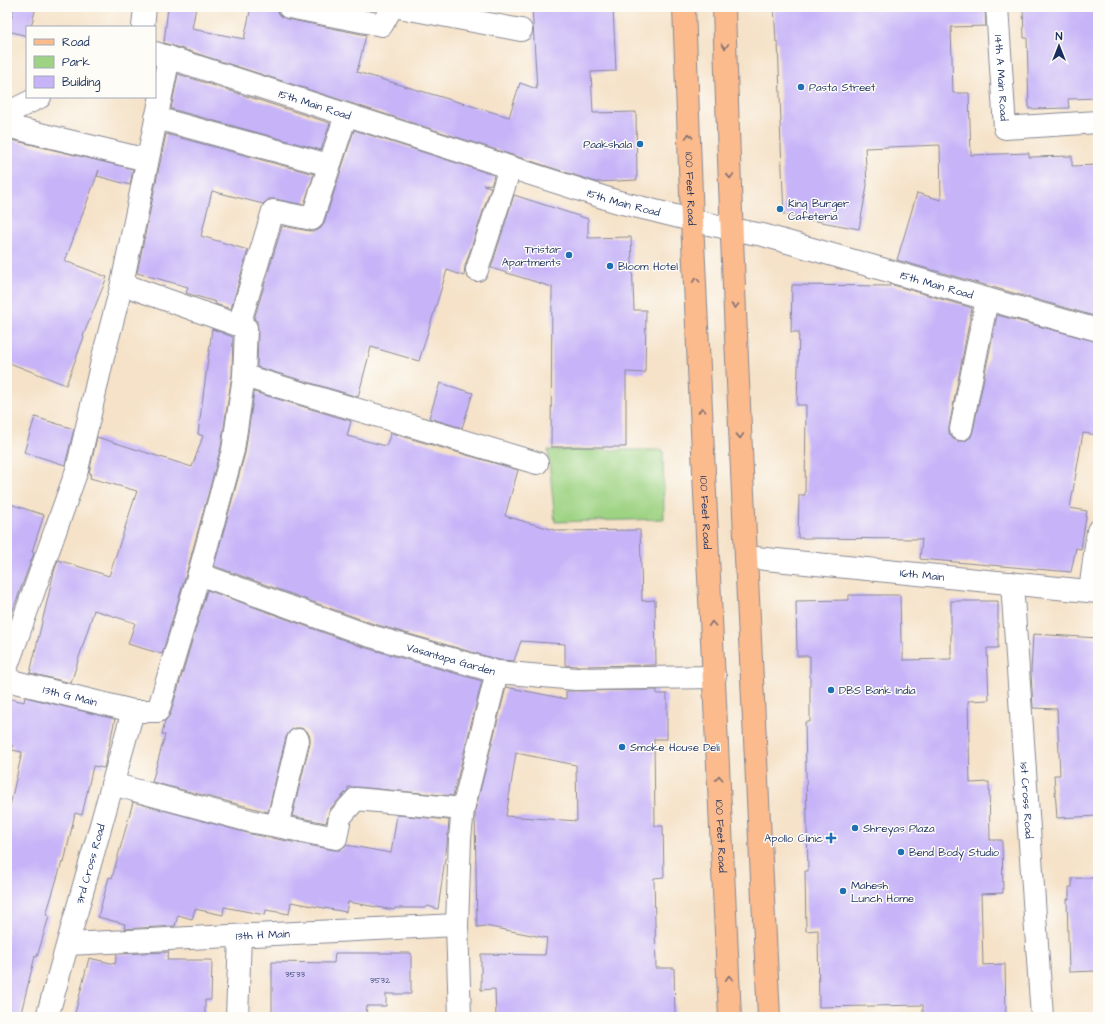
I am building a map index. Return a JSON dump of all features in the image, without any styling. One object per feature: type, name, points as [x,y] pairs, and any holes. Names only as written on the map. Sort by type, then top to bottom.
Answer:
[{"type":"main road","name":"100 Feet Road","points":[[684,7],[692,221],[715,677],[730,1017]]},
{"type":"main road","points":[[724,7],[746,557],[769,1017]]},
{"type":"street","points":[[143,26],[145,7]]},
{"type":"street","points":[[289,7],[382,25],[392,7]]},
{"type":"street","points":[[399,7],[521,30]]},
{"type":"street","name":"14th A Main Road","points":[[997,7],[1006,128],[1098,122]]},
{"type":"street","points":[[7,666],[77,470],[103,357],[122,284],[156,118],[162,55]]},
{"type":"street","name":"15th Main Road","points":[[162,55],[615,201],[670,214],[692,221],[763,235],[1098,330]]},
{"type":"street","points":[[38,98],[8,113],[15,128],[147,160]]},
{"type":"street","points":[[239,325],[273,211],[312,219],[346,115]]},
{"type":"street","points":[[156,118],[330,165]]},
{"type":"street","points":[[477,270],[510,168]]},
{"type":"street","points":[[122,284],[246,328],[244,376],[233,450],[199,574]]},
{"type":"street","points":[[961,429],[987,299]]},
{"type":"street","points":[[244,376],[537,463]]},
{"type":"street","points":[[1094,591],[1098,531]]},
{"type":"street","name":"16th Main","points":[[746,557],[1094,591]]},
{"type":"street","name":"Vasantapa Garden","points":[[199,574],[367,635],[497,672],[576,679],[715,677]]},
{"type":"street","name":"13th G Main","points":[[7,680],[133,711],[158,710],[199,574]]},
{"type":"street","name":"1st Cross Road","points":[[1012,583],[1042,1017]]},
{"type":"street","points":[[460,1017],[457,925],[462,809],[497,672]]},
{"type":"street","name":"3rd Cross Road","points":[[47,1017],[133,711]]},
{"type":"street","points":[[277,826],[298,740]]},
{"type":"street","points":[[112,784],[254,822],[336,838],[340,817],[356,800],[462,809]]},
{"type":"street","name":"13th H Main","points":[[68,944],[457,925]]},
{"type":"street","points":[[237,1017],[240,936]]},
{"type":"green space","points":[[548,450],[663,450],[664,519],[555,522]]},
{"type":"building","points":[[14,7],[36,7],[31,26],[26,26],[26,36],[8,31]]},
{"type":"building","points":[[168,7],[196,7],[192,29],[244,39],[251,7],[277,7],[277,11],[281,16],[287,19],[366,35],[357,72],[509,117],[520,83],[537,89],[532,7],[613,7],[616,71],[591,72],[593,113],[636,112],[637,180],[596,182],[164,43]]},
{"type":"building","points":[[774,7],[985,7],[986,26],[951,27],[953,93],[969,93],[971,155],[1029,153],[1029,157],[1072,156],[1072,166],[1098,165],[1098,317],[897,260],[917,193],[941,200],[940,145],[865,148],[867,186],[859,229],[784,215],[778,42],[776,42]]},
{"type":"building","points":[[1023,7],[1098,7],[1098,98],[1068,99],[1069,108],[1029,109],[1027,38],[1024,38]]},
{"type":"building","points":[[178,74],[330,123],[321,150],[171,109]]},
{"type":"building","points":[[354,130],[494,175],[492,184],[483,185],[491,187],[465,266],[464,276],[447,270],[419,361],[371,347],[358,397],[257,367],[258,329],[257,321],[254,319],[282,226],[310,231],[316,231],[321,228],[324,223]]},
{"type":"building","points":[[166,134],[314,174],[304,205],[275,199],[269,199],[263,204],[212,191],[201,236],[248,250],[231,309],[215,304],[216,302],[186,293],[188,287],[137,273]]},
{"type":"building","points":[[7,138],[133,169],[130,185],[97,176],[99,170],[65,261],[107,277],[83,336],[84,337],[66,385],[7,362]]},
{"type":"building","points":[[514,195],[588,219],[588,238],[631,237],[634,310],[646,310],[645,373],[626,372],[626,447],[551,447],[552,287],[491,268]]},
{"type":"building","points":[[890,284],[972,308],[949,427],[949,433],[953,439],[958,441],[965,441],[971,437],[973,431],[997,315],[1098,342],[1098,435],[1083,433],[1070,508],[1087,511],[1081,549],[1076,548],[1071,572],[920,559],[922,539],[798,538],[799,495],[805,495],[806,405],[797,405],[799,332],[791,332],[792,285],[890,286]]},
{"type":"building","points":[[212,329],[233,337],[232,375],[221,447],[187,571],[162,654],[128,644],[135,623],[94,610],[71,683],[30,673],[58,560],[109,576],[137,491],[90,478],[91,473],[89,473],[97,437],[192,467],[203,436],[198,434]]},
{"type":"building","points":[[440,383],[473,393],[462,428],[429,418]]},
{"type":"building","points":[[254,392],[351,421],[347,436],[386,446],[391,433],[518,470],[505,516],[558,531],[640,530],[642,601],[655,600],[656,665],[565,665],[565,644],[521,641],[514,661],[499,660],[371,623],[214,566],[245,453]]},
{"type":"building","points":[[35,417],[74,429],[65,465],[24,452]]},
{"type":"building","points":[[7,503],[44,515],[32,552],[34,553],[7,626]]},
{"type":"building","points":[[207,590],[363,647],[482,681],[453,796],[348,787],[348,790],[330,809],[326,823],[292,816],[310,743],[310,737],[307,731],[301,728],[294,728],[286,737],[268,812],[152,782],[165,735],[162,734],[165,721],[170,715]]},
{"type":"building","points":[[849,595],[900,595],[901,643],[903,643],[903,660],[951,659],[951,601],[998,601],[998,648],[987,648],[989,700],[968,701],[970,783],[989,782],[990,840],[1002,840],[1003,893],[981,894],[983,965],[1005,964],[1006,1017],[923,1017],[923,1005],[819,1007],[818,930],[806,931],[805,871],[808,871],[805,722],[810,722],[810,656],[797,656],[796,601],[849,600]]},
{"type":"building","points":[[1033,634],[1098,638],[1098,816],[1057,818],[1054,775],[1060,775],[1057,709],[1033,708],[1031,672]]},
{"type":"building","points":[[506,687],[566,699],[566,691],[657,690],[657,694],[667,694],[667,739],[654,739],[655,826],[663,826],[664,877],[654,878],[656,968],[674,968],[675,1017],[496,1017],[495,989],[481,990],[481,954],[545,955],[547,938],[485,926],[477,927],[475,811]],"holes":[[[516,753],[576,765],[577,821],[506,816]]]},
{"type":"building","points":[[25,697],[115,719],[104,768],[93,766],[82,815],[75,813],[64,863],[62,862],[46,915],[49,916],[37,957],[35,956],[20,1017],[7,1017],[7,805],[10,806],[22,752],[12,750],[13,746],[7,744],[7,698],[24,702]]},
{"type":"building","points":[[133,802],[251,834],[334,850],[340,850],[346,845],[391,853],[397,815],[449,820],[438,909],[428,906],[425,908],[395,908],[394,910],[348,902],[346,912],[291,902],[289,914],[266,910],[265,915],[224,907],[223,915],[195,909],[192,919],[178,915],[175,926],[124,929],[125,924],[98,917],[109,877],[112,878]]},
{"type":"building","points":[[1072,878],[1098,878],[1098,971],[1069,972],[1067,899],[1069,899],[1069,887],[1072,887]]},
{"type":"building","points":[[169,952],[167,960],[212,960],[211,1000],[205,1000],[205,1017],[74,1017],[89,958],[115,964],[117,954]]},
{"type":"building","points":[[335,953],[411,953],[411,994],[386,994],[386,1006],[367,1006],[366,1017],[272,1017],[272,962],[334,963]]},
{"type":"place","name":"Pasta Street","points":[[801,87]]},
{"type":"place","name":"Paakshala","points":[[640,144]]},
{"type":"place","name":"King Burger Cafeteria","points":[[780,209]]},
{"type":"place","name":"Tristar Apartments","points":[[569,255]]},
{"type":"place","name":"Bloom Hotel","points":[[610,266]]},
{"type":"place","name":"DBS Bank India","points":[[831,690]]},
{"type":"place","name":"Smoke House Deli","points":[[622,747]]},
{"type":"place","name":"Shreyas Plaza","points":[[855,828]]},
{"type":"place","name":"Apollo Clinic","points":[[831,838]]},
{"type":"place","name":"Bend Body Studio","points":[[901,852]]},
{"type":"place","name":"Mahesh Lunch Home","points":[[843,891]]}]
